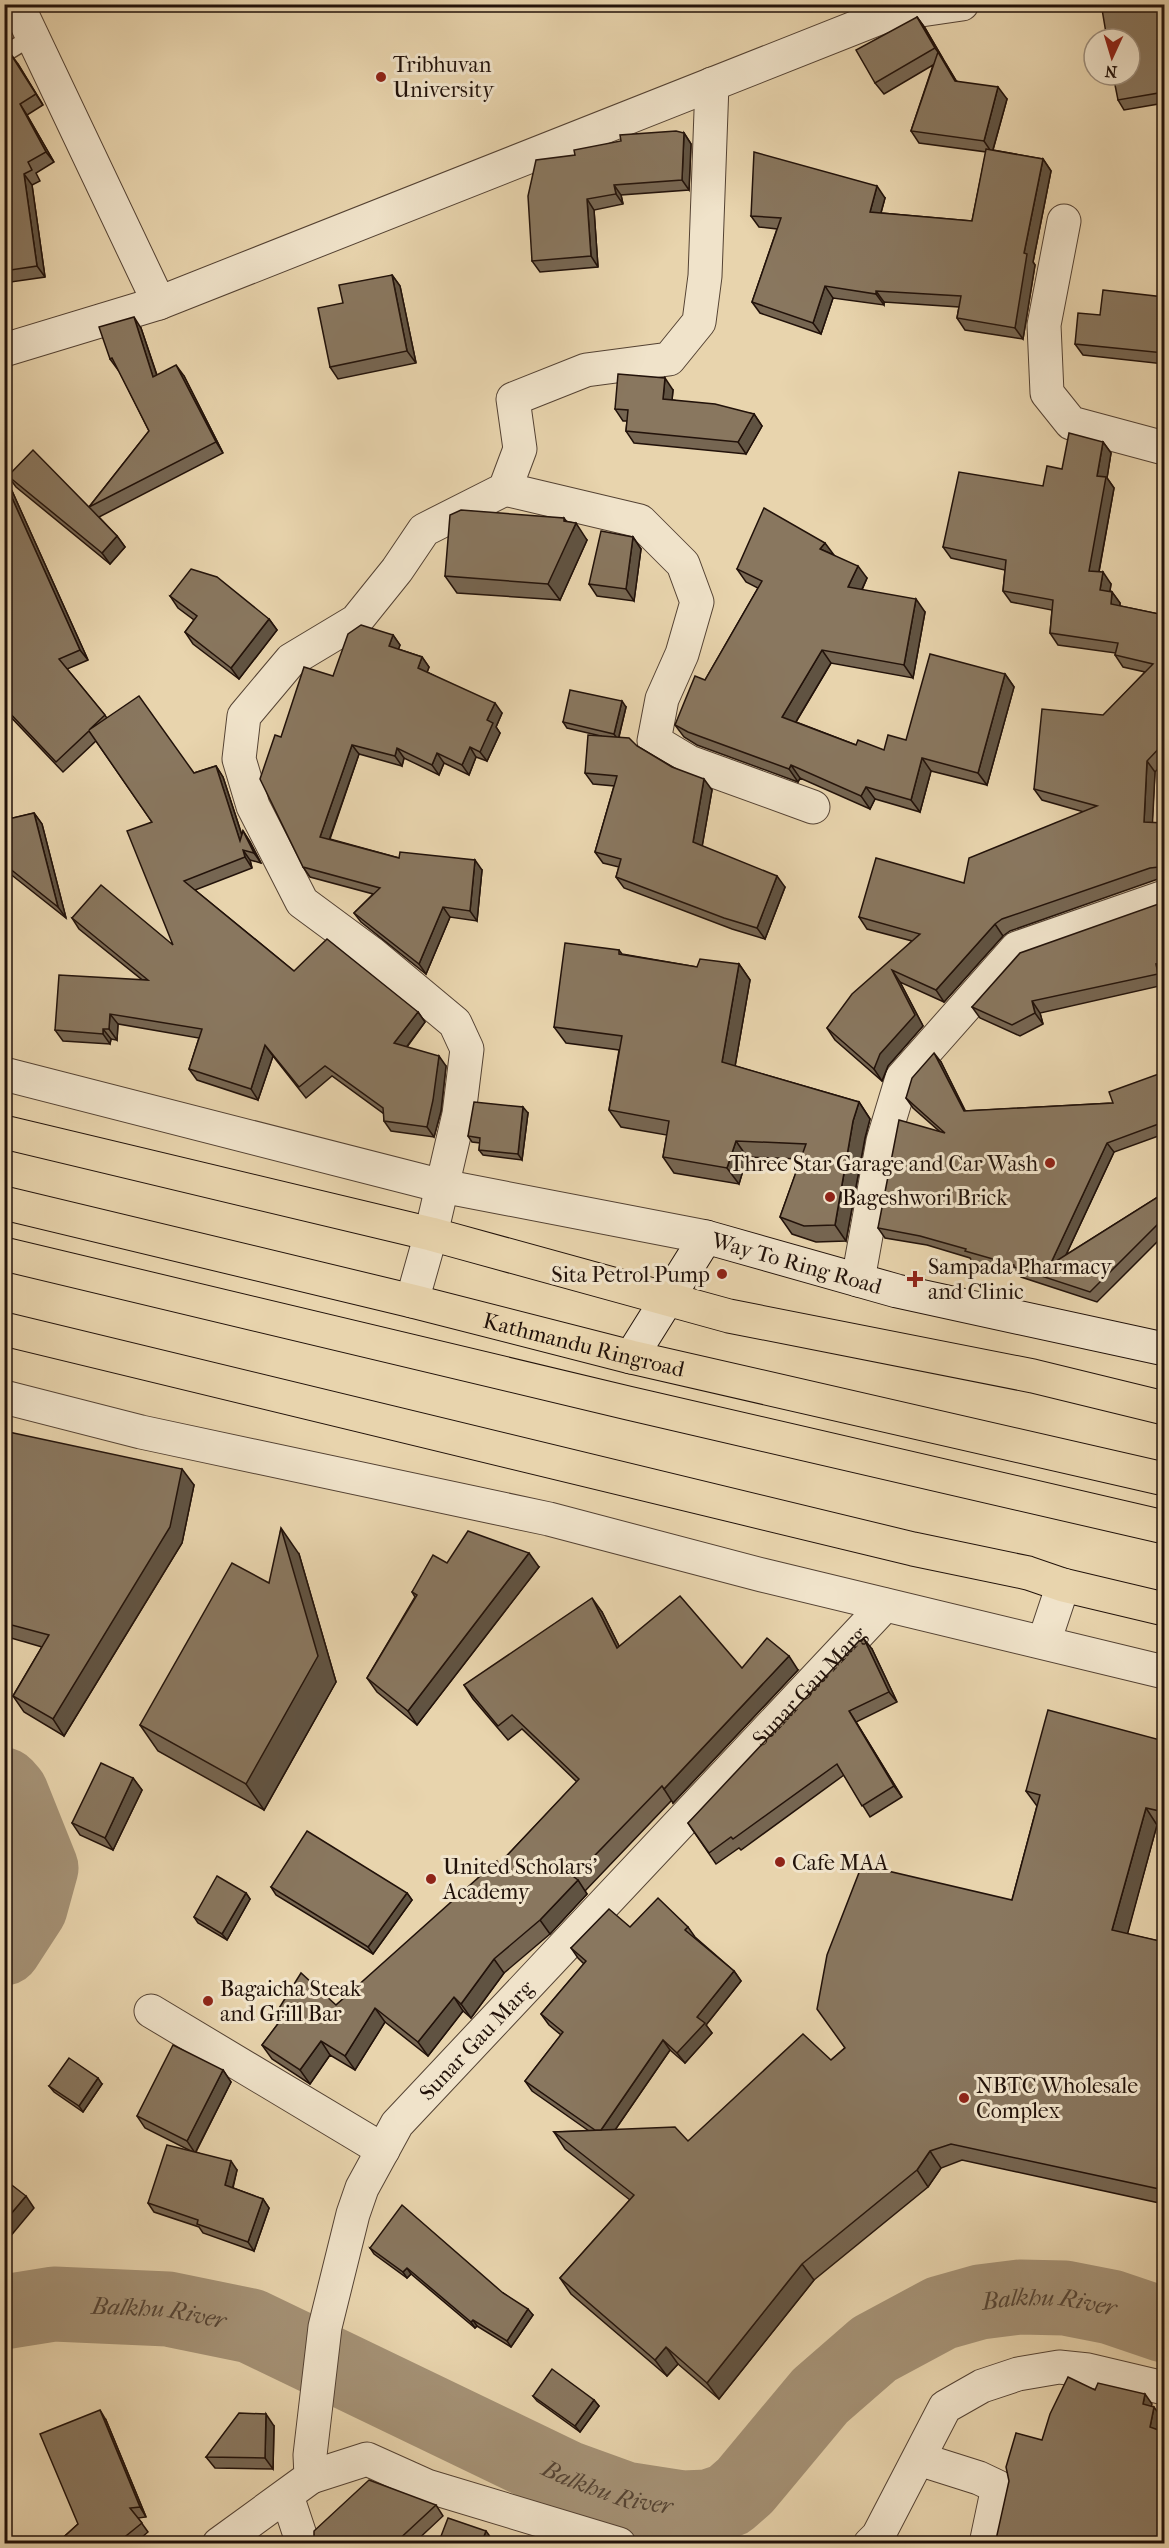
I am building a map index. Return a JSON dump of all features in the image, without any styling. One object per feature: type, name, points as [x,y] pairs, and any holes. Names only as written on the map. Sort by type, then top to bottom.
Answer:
[{"type":"main road","points":[[4,1132],[431,1234],[667,1301],[729,1316],[1033,1376],[1164,1408]]},
{"type":"main road","name":"Kathmandu Ringroad","points":[[4,1203],[412,1301],[631,1357],[1164,1479]]},
{"type":"main road","name":"Kathmandu Ringroad","points":[[4,1254],[628,1403],[1164,1527]]},
{"type":"main road","points":[[4,1329],[913,1549],[1028,1574],[1063,1585],[1164,1609]]},
{"type":"street","points":[[17,4],[18,45],[159,303]]},
{"type":"street","points":[[4,350],[159,303],[887,15],[962,4]]},
{"type":"street","points":[[505,489],[520,449],[513,399],[586,370],[669,358],[699,322],[705,276],[712,84]]},
{"type":"street","points":[[1064,221],[1044,326],[1047,393],[1071,423],[1164,448]]},
{"type":"street","points":[[412,1301],[431,1234],[459,1114],[467,1049],[455,1023],[371,953],[302,902],[253,806],[239,759],[244,716],[291,660],[356,621],[397,570],[424,530],[505,489],[640,521],[683,564],[697,602],[682,654],[662,699],[654,741],[689,762],[813,807]]},
{"type":"street","points":[[858,1280],[883,1141],[902,1078],[1017,948],[1164,897]]},
{"type":"street","points":[[4,1074],[442,1186],[706,1237]]},
{"type":"street","name":"Way To Ring Road","points":[[631,1357],[706,1237],[966,1308],[1164,1349]]},
{"type":"street","points":[[4,1397],[141,1432],[549,1519],[885,1605],[1164,1672]]},
{"type":"street","points":[[1044,1642],[1063,1585]]},
{"type":"street","name":"Sunar Gau Marg","points":[[303,2476],[326,2327],[353,2214],[362,2188],[397,2124],[885,1605]]},
{"type":"street","points":[[151,2011],[383,2150]]},
{"type":"street","points":[[870,2544],[878,2536],[945,2407],[982,2386],[1018,2374],[1059,2367],[1088,2370],[1164,2388]]},
{"type":"street","points":[[219,2544],[303,2476],[367,2459],[427,2486],[619,2544]]},
{"type":"street","points":[[920,2459],[979,2478],[998,2487],[986,2544]]},
{"type":"street","points":[[303,2476],[303,2544]]},
{"type":"building","points":[[1131,4],[1164,4],[1164,92],[1118,100],[1115,87],[1142,87],[1142,27],[1105,27],[1102,9]]},
{"type":"building","points":[[917,17],[935,48],[875,83],[856,50]]},
{"type":"building","points":[[938,52],[955,81],[998,87],[984,141],[911,131]]},
{"type":"building","points":[[10,53],[36,94],[20,104],[46,152],[28,162],[32,170],[24,174],[37,266],[4,271],[4,57]]},
{"type":"building","points":[[676,131],[684,133],[682,180],[614,185],[616,194],[587,199],[591,256],[532,261],[528,196],[536,160],[575,155],[574,150],[621,141],[620,135]]},
{"type":"building","points":[[986,149],[1043,159],[1024,253],[1027,254],[1015,328],[957,318],[961,296],[876,291],[876,294],[825,286],[813,323],[752,302],[781,218],[751,216],[754,152],[877,186],[870,212],[972,221]]},
{"type":"building","points":[[392,275],[407,351],[330,367],[318,308],[343,303],[339,285]]},
{"type":"building","points":[[1103,290],[1164,297],[1164,353],[1075,344],[1078,313],[1100,315]]},
{"type":"building","points":[[134,317],[153,377],[176,365],[216,442],[89,507],[149,431],[112,358],[110,359],[99,327]]},
{"type":"building","points":[[618,374],[665,378],[663,399],[715,404],[754,414],[738,442],[626,431],[628,410],[615,409]]},
{"type":"building","points":[[1069,433],[1103,442],[1097,476],[1106,477],[1089,571],[1103,572],[1100,590],[1112,592],[1111,604],[1164,615],[1164,743],[1147,761],[1144,822],[1164,823],[1164,870],[1159,867],[1150,868],[1002,919],[936,990],[892,970],[915,1015],[880,1054],[874,1069],[827,1028],[852,994],[920,934],[859,917],[876,858],[964,883],[969,858],[1097,806],[1034,789],[1042,709],[1103,715],[1153,664],[1115,655],[1118,643],[1050,633],[1053,600],[1003,591],[1006,560],[943,547],[959,472],[1043,486],[1047,466],[1062,469]]},
{"type":"building","points":[[33,450],[117,536],[102,553],[8,476]]},
{"type":"building","points":[[4,480],[80,650],[59,659],[105,715],[89,730],[139,696],[194,773],[216,766],[240,841],[243,831],[254,853],[243,850],[245,857],[184,881],[294,971],[327,939],[418,1012],[394,1043],[439,1056],[427,1127],[384,1121],[383,1108],[325,1066],[299,1087],[265,1045],[251,1089],[189,1069],[202,1029],[110,1014],[109,1029],[103,1029],[103,1034],[55,1030],[59,975],[148,980],[72,918],[101,885],[173,945],[127,831],[152,822],[89,731],[56,762],[4,707]]},
{"type":"building","points":[[764,508],[825,543],[820,549],[858,566],[848,587],[916,599],[904,665],[822,650],[782,717],[856,745],[858,740],[884,750],[888,735],[906,740],[930,654],[1005,674],[978,773],[922,758],[911,800],[866,787],[861,796],[791,765],[789,769],[688,732],[675,725],[695,676],[705,680],[762,581],[737,569]]},
{"type":"building","points":[[461,510],[564,518],[564,521],[576,523],[548,584],[445,576],[450,515]]},
{"type":"building","points":[[601,531],[633,537],[626,589],[589,584]]},
{"type":"building","points":[[191,569],[217,577],[269,619],[231,668],[185,632],[197,616],[170,596]]},
{"type":"building","points":[[361,625],[393,635],[389,646],[422,657],[418,668],[495,703],[487,720],[493,723],[480,752],[470,747],[462,765],[437,753],[432,765],[397,748],[395,756],[352,745],[320,837],[399,858],[400,852],[475,860],[470,911],[443,907],[419,964],[354,913],[380,888],[303,867],[260,779],[275,735],[281,737],[304,667],[333,676],[348,634]]},
{"type":"building","points":[[570,690],[622,701],[614,734],[563,722]]},
{"type":"building","points":[[588,735],[629,738],[637,746],[672,767],[704,779],[693,842],[777,876],[757,928],[724,918],[616,877],[621,859],[595,852],[617,776],[585,773]]},
{"type":"building","points":[[34,813],[58,907],[4,864],[4,820]]},
{"type":"building","points":[[1164,902],[1164,963],[1156,964],[1158,974],[1032,1001],[1035,1013],[1012,1025],[972,1007],[1020,953]]},
{"type":"building","points":[[565,943],[619,950],[619,954],[697,967],[700,959],[739,964],[722,1062],[859,1102],[853,1121],[835,1225],[804,1226],[780,1217],[806,1144],[736,1141],[727,1168],[663,1157],[669,1121],[609,1110],[622,1036],[554,1027]]},
{"type":"building","points":[[934,1053],[964,1111],[1113,1103],[1109,1092],[1164,1072],[1164,1122],[1107,1143],[1050,1265],[1164,1193],[1164,1218],[1090,1292],[1014,1267],[1014,1265],[965,1251],[966,1249],[920,1236],[878,1228],[899,1120],[945,1133],[906,1098],[912,1078]]},
{"type":"building","points":[[474,1102],[523,1107],[518,1154],[479,1150],[480,1138],[468,1136]]},
{"type":"building","points":[[4,1431],[182,1469],[170,1527],[53,1719],[13,1696],[49,1635],[4,1623]]},
{"type":"building","points":[[281,1528],[318,1656],[246,1784],[140,1725],[232,1563],[269,1583]]},
{"type":"building","points":[[468,1531],[529,1553],[408,1711],[367,1678],[417,1595],[412,1592],[433,1555],[447,1563]]},
{"type":"building","points":[[680,1596],[742,1668],[767,1638],[789,1656],[664,1789],[662,1786],[574,1877],[578,1880],[540,1920],[494,1959],[461,2004],[454,1997],[418,2042],[375,2008],[345,2056],[321,2041],[300,2070],[262,2045],[283,2017],[276,2013],[301,1973],[336,2005],[497,1861],[499,1864],[579,1779],[512,1715],[498,1726],[464,1685],[592,1598],[617,1648]]},
{"type":"building","points":[[864,1639],[889,1692],[849,1711],[894,1786],[862,1806],[837,1764],[733,1839],[731,1837],[709,1853],[688,1823],[859,1641]]},
{"type":"building","name":"NBTC Wholesale Complex","points":[[1048,1710],[1164,1741],[1164,1812],[1146,1808],[1112,1930],[1164,1942],[1164,2190],[951,2144],[930,2151],[917,2170],[802,2264],[707,2383],[666,2347],[655,2360],[560,2278],[634,2195],[554,2132],[675,2127],[688,2141],[803,2034],[831,2060],[845,2048],[817,2009],[827,1955],[862,1865],[1012,1900],[1040,1795],[1026,1791]]},
{"type":"building","points":[[101,1763],[133,1778],[105,1838],[72,1823]]},
{"type":"building","points":[[307,1831],[407,1893],[368,1947],[271,1887]]},
{"type":"building","points":[[217,1876],[246,1893],[222,1934],[194,1917]]},
{"type":"building","points":[[658,1898],[688,1927],[685,1930],[734,1971],[697,2017],[705,2023],[677,2053],[663,2040],[601,2130],[595,2130],[525,2081],[563,2032],[541,2014],[586,1961],[571,1948],[609,1909],[630,1927]]},
{"type":"building","points":[[173,2045],[223,2070],[187,2141],[137,2116]]},
{"type":"building","points":[[69,2058],[98,2078],[79,2106],[49,2086]]},
{"type":"building","points":[[167,2145],[231,2161],[225,2185],[263,2199],[248,2242],[197,2224],[198,2220],[148,2203]]},
{"type":"building","points":[[4,2179],[26,2196],[4,2222]]},
{"type":"building","points":[[402,2205],[503,2293],[528,2309],[507,2341],[473,2320],[471,2322],[407,2268],[403,2272],[370,2248]]},
{"type":"building","points":[[552,2369],[594,2400],[575,2426],[533,2396]]},
{"type":"building","points":[[1068,2377],[1095,2390],[1098,2383],[1145,2394],[1143,2404],[1154,2407],[1150,2427],[1164,2432],[1164,2544],[995,2544],[1009,2481],[1006,2467],[1016,2433],[1042,2440],[1050,2414]]},
{"type":"building","points":[[100,2410],[140,2507],[130,2508],[142,2523],[116,2544],[56,2544],[78,2524],[40,2434]]},
{"type":"building","points":[[239,2413],[266,2414],[265,2458],[206,2457]]},
{"type":"building","points":[[369,2480],[436,2505],[394,2544],[320,2544],[314,2537],[314,2531]]},
{"type":"building","points":[[448,2518],[486,2531],[481,2544],[438,2544]]},
{"type":"waterway","name":"Balkhu River","points":[[4,1785],[11,1793],[41,1868],[30,1908],[4,1948]]},
{"type":"waterway","name":"Balkhu River","points":[[4,2312],[54,2304],[168,2309],[251,2326],[567,2478],[625,2499],[683,2508],[708,2507],[729,2500],[745,2486],[820,2396],[874,2349],[941,2313],[980,2302],[1020,2297],[1065,2298],[1111,2307],[1164,2325]]},
{"type":"place","name":"Tribhuvan University","points":[[381,77]]},
{"type":"place","name":"Three Star Garage and Car Wash","points":[[1050,1163]]},
{"type":"place","name":"Bageshwori Brick","points":[[830,1197]]},
{"type":"place","name":"Sita Petrol Pump","points":[[722,1274]]},
{"type":"place","name":"Sampada Pharmacy and Clinic","points":[[915,1279]]},
{"type":"place","name":"Cafe MAA","points":[[780,1862]]},
{"type":"place","name":"United Scholars' Academy","points":[[431,1879]]},
{"type":"place","name":"Bagaicha Steak and Grill Bar","points":[[208,2001]]},
{"type":"place","name":"NBTC Wholesale Complex","points":[[964,2098]]}]
